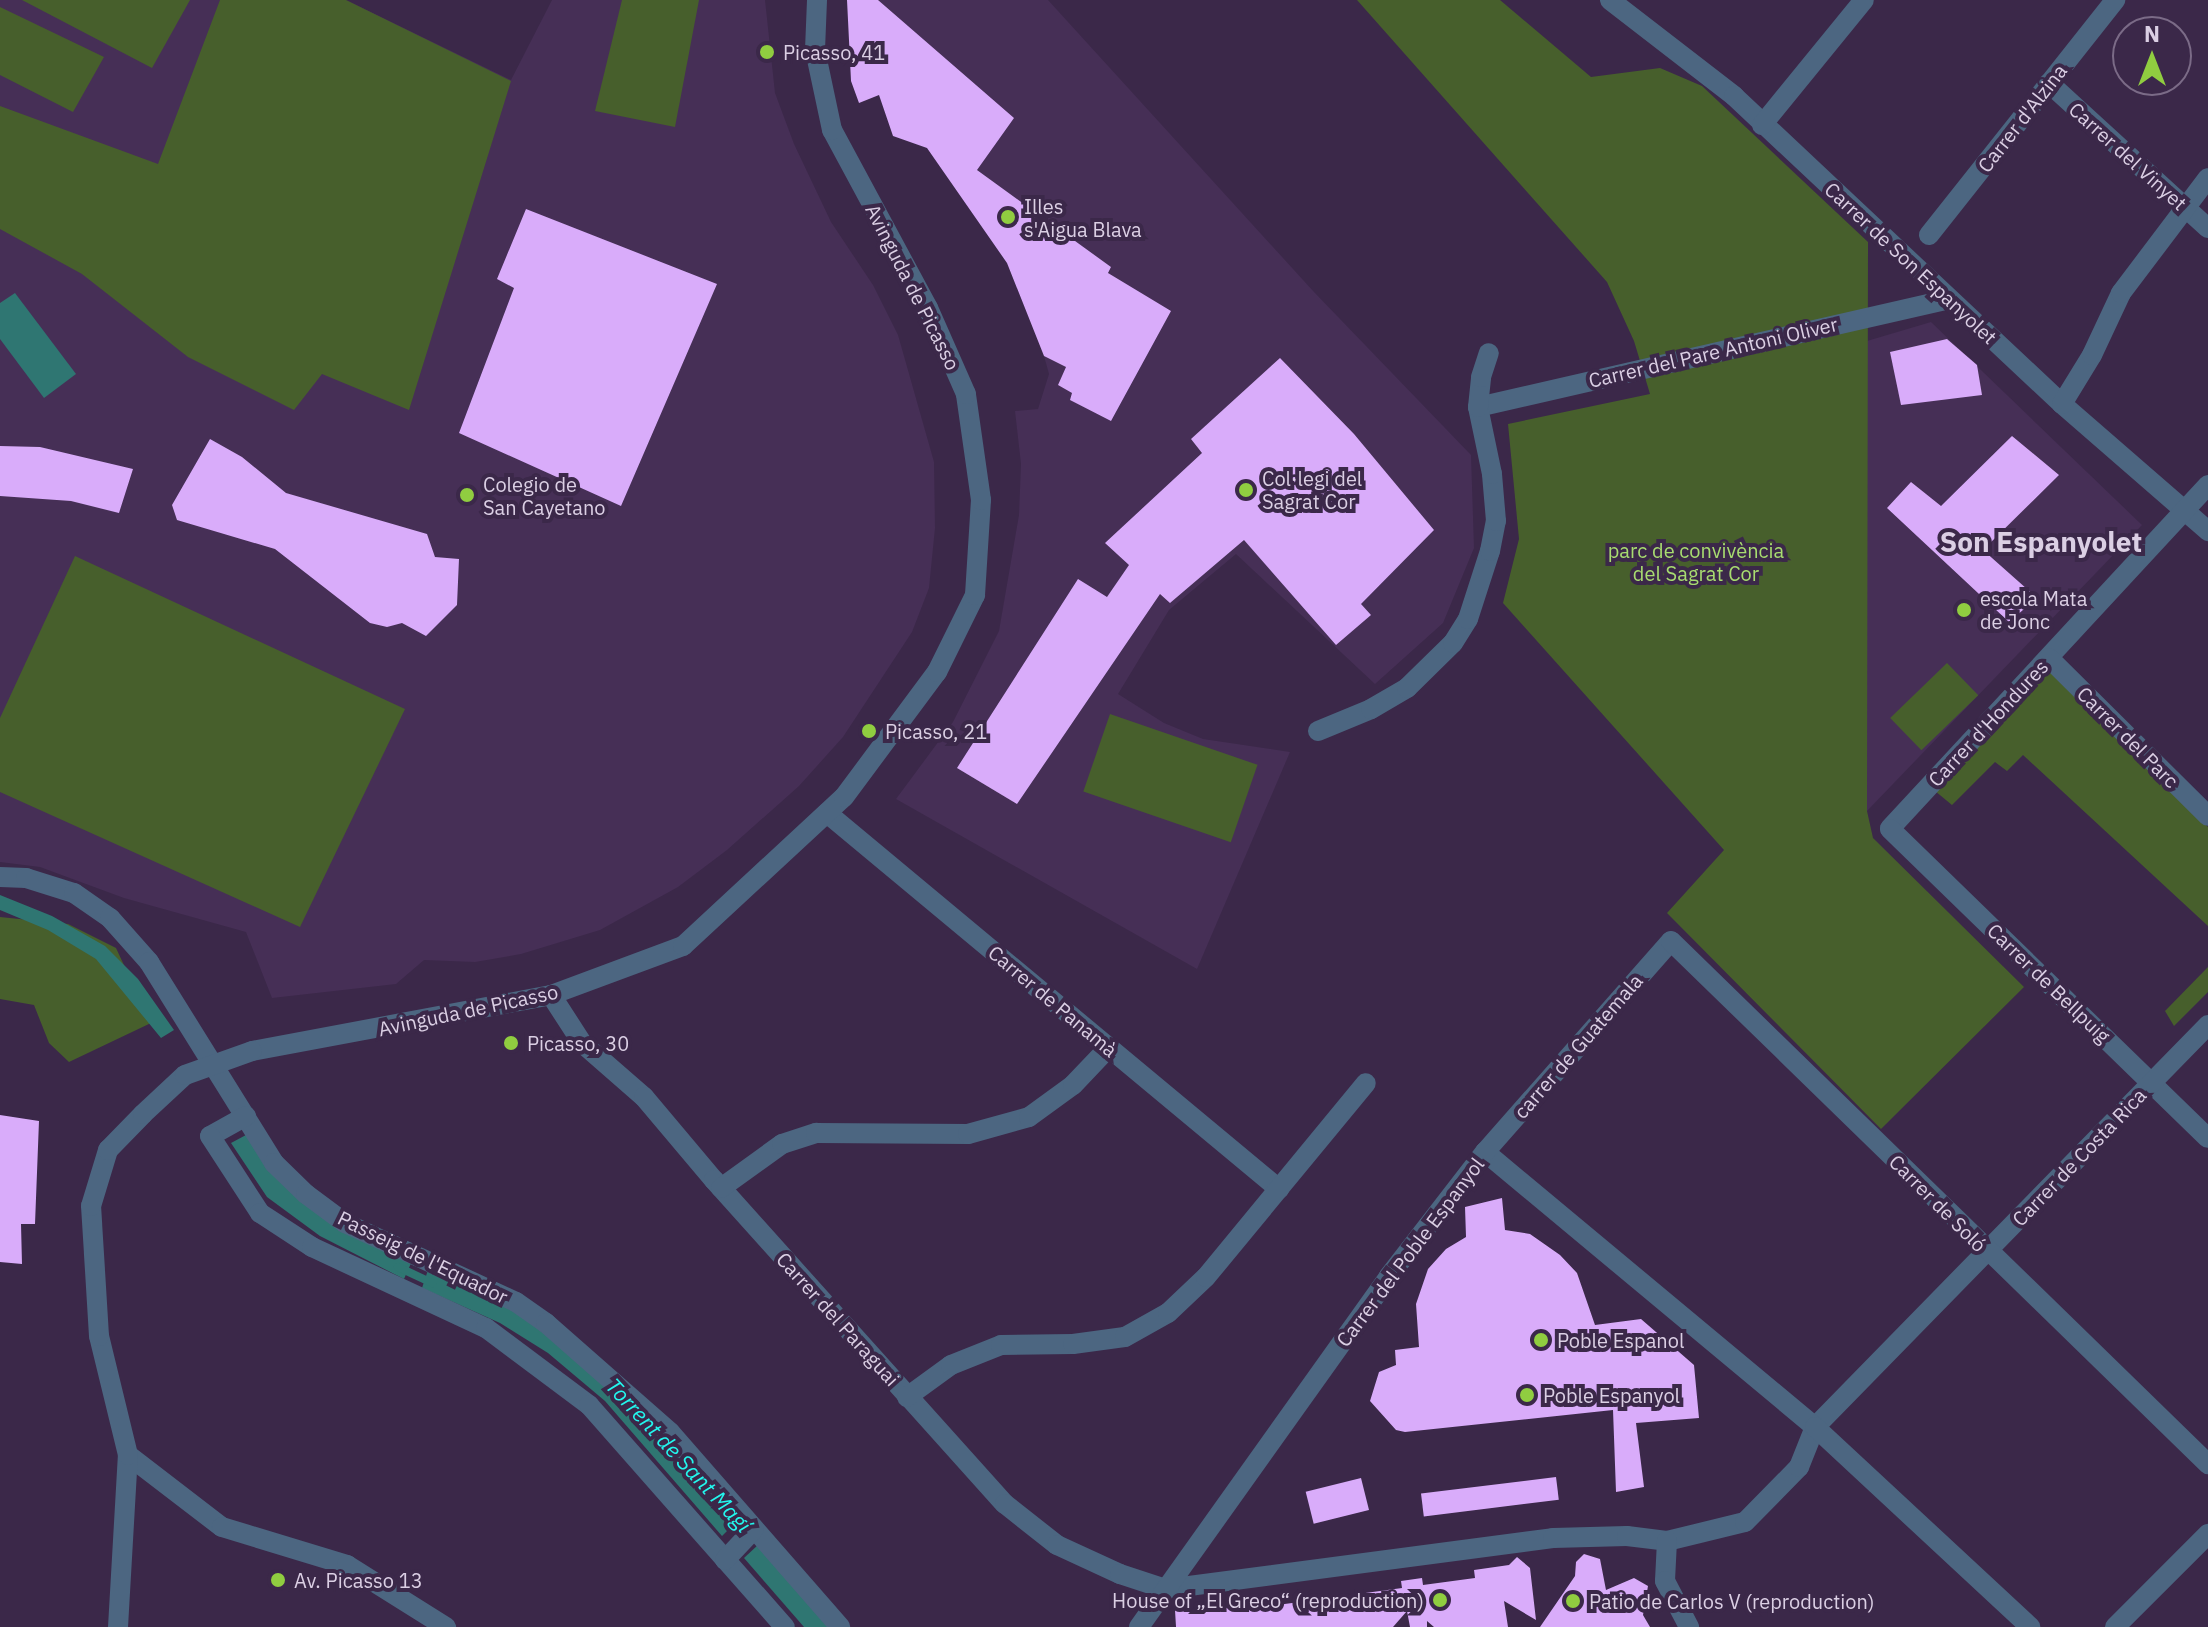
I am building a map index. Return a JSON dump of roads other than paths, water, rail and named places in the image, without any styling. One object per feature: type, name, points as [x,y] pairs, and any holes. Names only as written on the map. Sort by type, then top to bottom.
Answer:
[{"type":"street","name":"Avinguda de Picasso","points":[[118,1627],[128,1455],[99,1336],[91,1206],[108,1150],[185,1075],[252,1051],[551,995],[683,946],[844,797],[937,672],[975,595],[981,500],[966,394],[928,308],[832,130],[815,50],[817,0]]},
{"type":"street","name":"Carrer de Son Espanyolet","points":[[1610,0],[1734,96],[2062,404],[2208,531]]},
{"type":"street","points":[[1762,125],[1864,0]]},
{"type":"street","name":"Carrer d'Alzina","points":[[1929,235],[2115,0]]},
{"type":"street","name":"Carrer del Vinyet","points":[[2049,83],[2208,228]]},
{"type":"street","points":[[2062,404],[2092,355],[2121,293],[2208,178]]},
{"type":"street","name":"Carrer del Pare Antoni Oliver","points":[[1478,407],[1949,299]]},
{"type":"street","points":[[1318,731],[1371,709],[1407,688],[1453,643],[1468,619],[1487,562],[1496,521],[1492,474],[1478,407],[1481,377],[1489,353]]},
{"type":"street","name":"Carrer d'Hondures","points":[[1890,829],[2208,485]]},
{"type":"street","name":"Carrer del Parc","points":[[2049,658],[2208,816]]},
{"type":"street","name":"Carrer de Panamà","points":[[827,813],[1279,1189]]},
{"type":"street","name":"Carrer de Bellpuig","points":[[1890,829],[2208,1138]]},
{"type":"street","points":[[0,877],[26,878],[74,893],[110,918],[149,962],[246,1116]]},
{"type":"street","name":"carrer de Guatemala","points":[[1485,1152],[1671,941]]},
{"type":"street","name":"Carrer de Soló","points":[[1671,941],[2208,1464]]},
{"type":"street","name":"Carrer del Paraguai","points":[[551,995],[582,1043],[644,1097],[721,1188],[1005,1504],[1057,1545],[1120,1574],[1166,1589]]},
{"type":"street","name":"Carrer de Costa Rica","points":[[1815,1427],[2208,1025]]},
{"type":"street","points":[[721,1188],[782,1144],[816,1133],[968,1134],[1029,1117],[1073,1085],[1109,1047]]},
{"type":"street","points":[[907,1397],[951,1365],[1001,1345],[1073,1344],[1125,1337],[1168,1313],[1206,1277],[1366,1083]]},
{"type":"street","name":"Passeig de l'Equador","points":[[785,1627],[739,1544],[670,1432],[546,1323],[516,1302],[345,1223],[306,1194],[274,1163],[246,1116],[210,1136],[260,1213],[312,1247],[486,1328],[589,1405],[739,1544],[840,1627]]},
{"type":"street","name":"Carrer del Poble Espanyol","points":[[1139,1627],[1389,1276],[1485,1152],[1815,1427],[2030,1627]]},
{"type":"street","points":[[1166,1589],[1553,1538],[1627,1536],[1667,1541],[1745,1522],[1799,1467],[1815,1427]]},
{"type":"street","points":[[128,1455],[222,1527],[347,1565],[446,1627]]},
{"type":"street","points":[[2115,1627],[2208,1534]]},
{"type":"street","points":[[1667,1541],[1665,1581],[1689,1627]]},
{"type":"water","points":[[15,293],[76,374],[44,398],[0,339],[0,303]]},
{"type":"water","points":[[0,895],[52,916],[105,946],[138,979],[174,1030],[161,1038],[96,959],[48,930],[0,910]]},
{"type":"water","points":[[246,1135],[314,1208],[412,1261],[404,1279],[320,1236],[267,1197],[231,1143]]},
{"type":"water","points":[[429,1267],[522,1312],[647,1417],[738,1520],[722,1536],[605,1401],[548,1353],[500,1323],[422,1288]]},
{"type":"water","points":[[759,1544],[831,1627],[804,1627],[744,1558]]},
{"type":"waterway","name":"Torrent de Sant Magí","points":[[398,1267],[432,1283]]},
{"type":"place","name":"Picasso, 41","points":[[767,52]]},
{"type":"place","name":"Illes s'Aigua Blava","points":[[1008,217]]},
{"type":"place","name":"Col·legi del Sagrat Cor","points":[[1246,490]]},
{"type":"place","name":"Colegio de San Cayetano","points":[[467,495]]},
{"type":"place","name":"escola Mata de Jonc","points":[[1964,610]]},
{"type":"place","name":"Picasso, 21","points":[[869,731]]},
{"type":"place","name":"Picasso, 30","points":[[511,1043]]},
{"type":"place","name":"Poble Espanol","points":[[1541,1340]]},
{"type":"place","name":"Poble Espanyol","points":[[1527,1395]]},
{"type":"place","name":"Av. Picasso 13","points":[[278,1580]]},
{"type":"place","name":"House of „El Greco“ (reproduction)","points":[[1440,1600]]},
{"type":"place","name":"Patio de Carlos V (reproduction)","points":[[1573,1601]]},
{"type":"district","name":"Son Espanyolet","points":[[2041,542]]},
{"type":"park label","name":"parc de convivència del Sagrat Cor","points":[[1696,562]]}]
